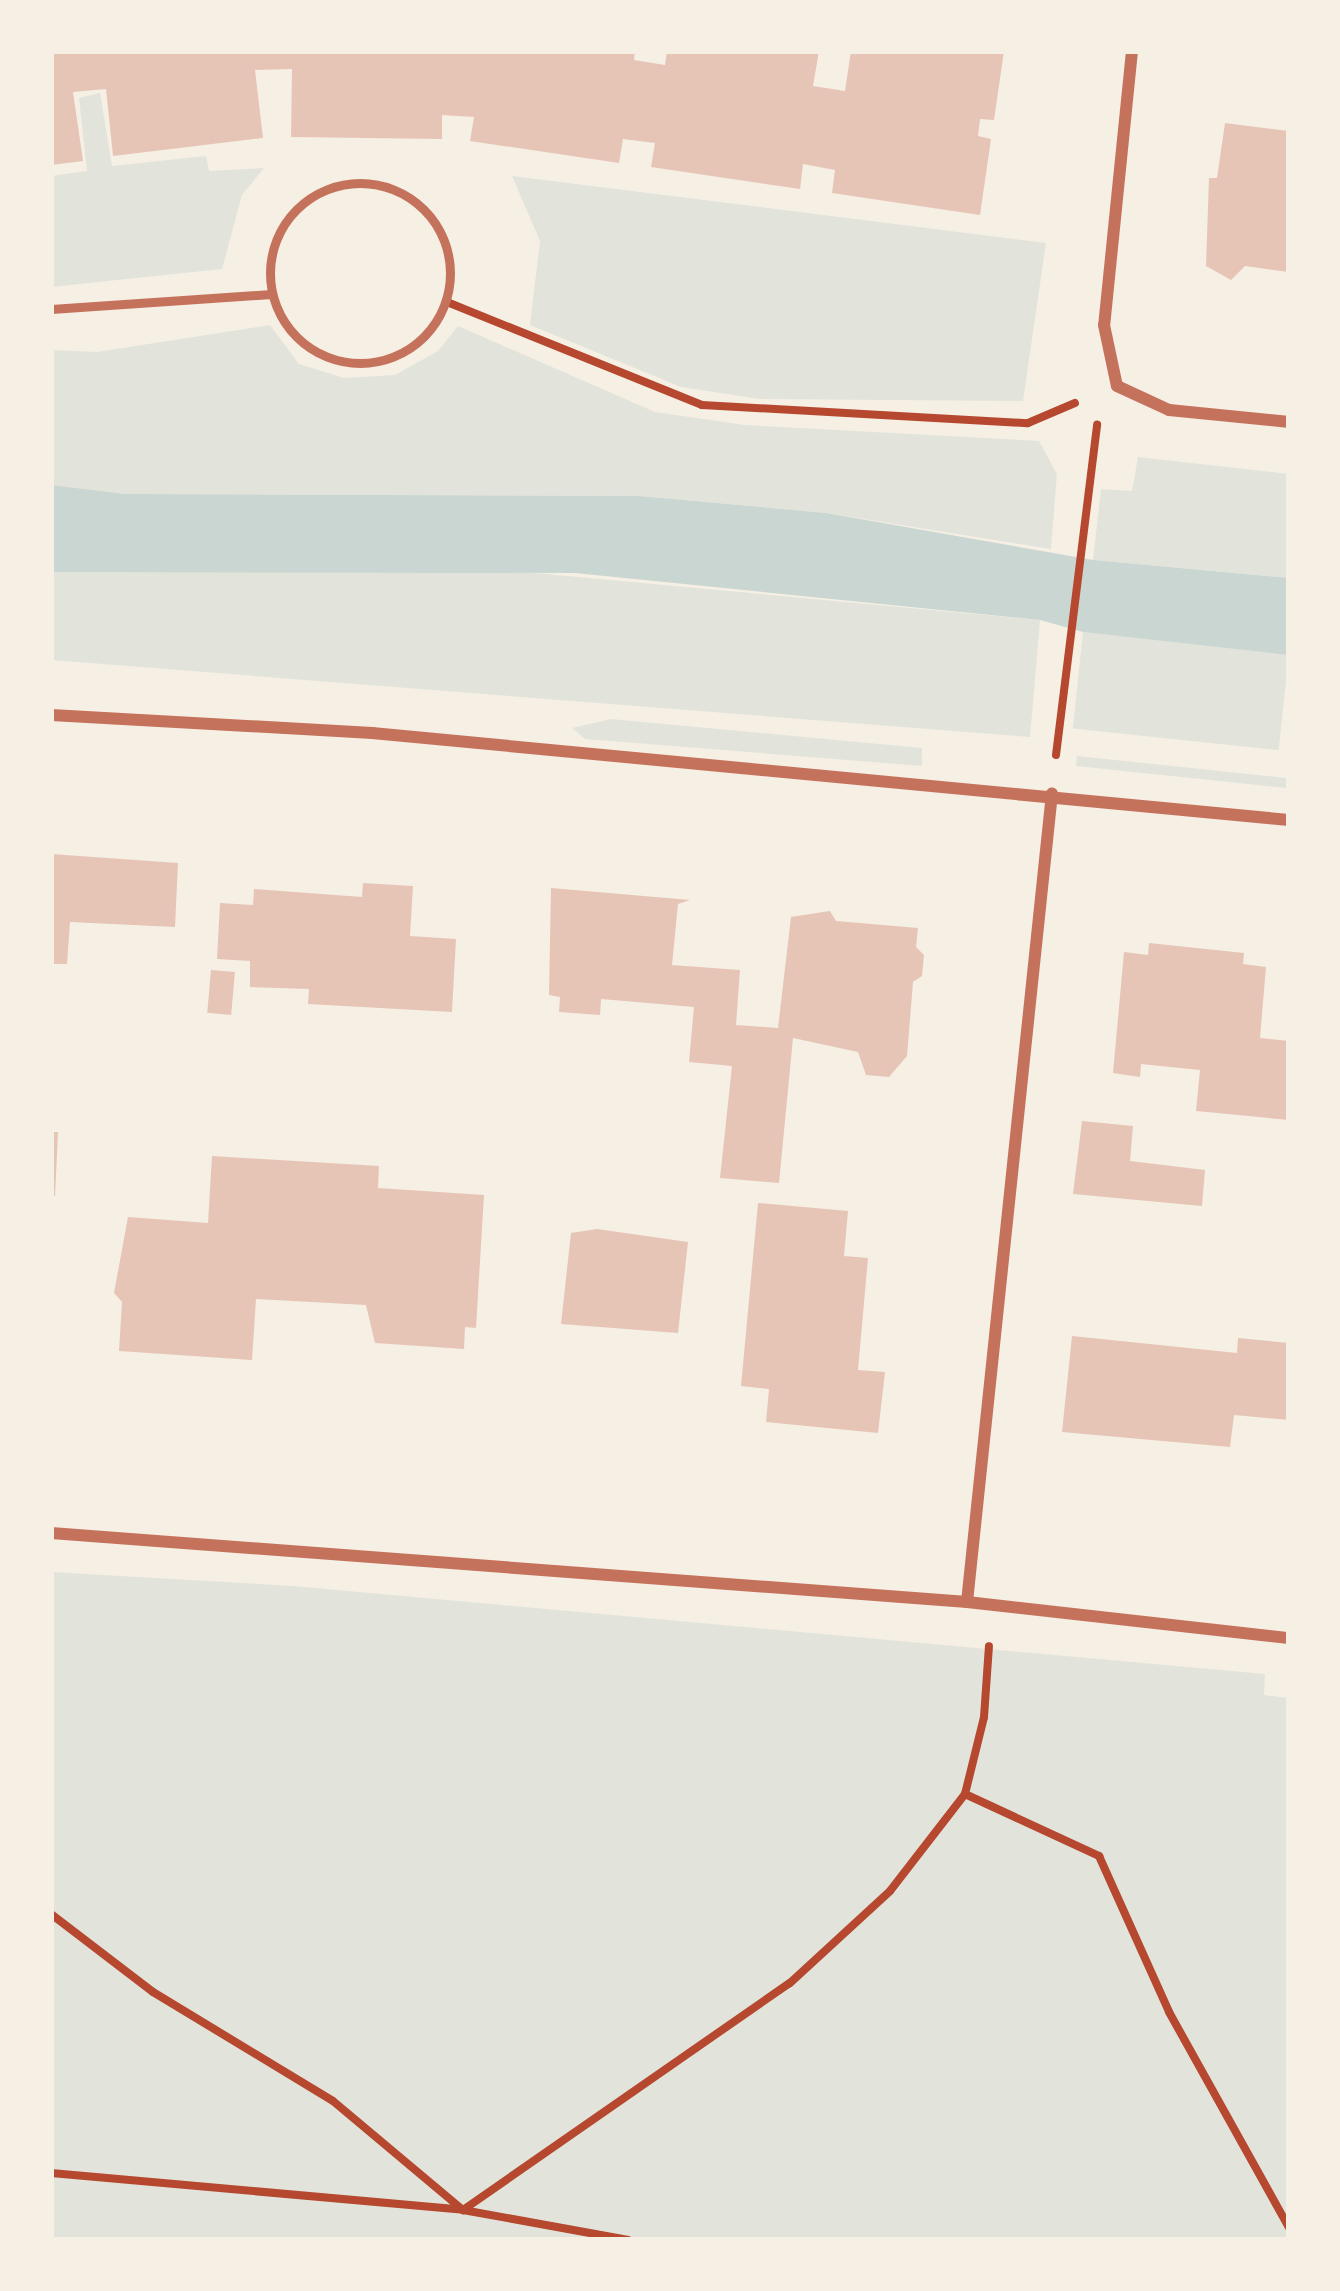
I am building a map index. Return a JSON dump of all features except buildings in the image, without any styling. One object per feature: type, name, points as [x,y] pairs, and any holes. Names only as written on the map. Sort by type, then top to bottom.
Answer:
[{"type":"street","points":[[1132,51],[1104,325],[1117,386],[1169,410],[1289,422]]},
{"type":"street","points":[[51,715],[373,733],[1052,793],[1289,820]]},
{"type":"street","points":[[967,1602],[1052,793]]},
{"type":"street","points":[[51,1533],[967,1602],[1289,1638]]},
{"type":"lane","points":[[373,183],[407,195],[433,220],[448,252],[447,302],[413,346],[380,362],[345,363],[298,338],[271,294],[269,259],[281,226],[306,200],[338,185],[373,183]]},
{"type":"lane","points":[[51,309],[271,294]]},
{"type":"path","points":[[447,302],[702,405],[1028,423],[1117,386]]},
{"type":"path","points":[[1052,793],[1077,554],[1096,427],[1117,386]]},
{"type":"path","points":[[464,2210],[790,1983],[890,1891],[965,1794],[984,1717],[990,1647],[967,1602]]},
{"type":"path","points":[[965,1794],[1099,1856],[1169,2012],[1289,2228]]},
{"type":"path","points":[[51,1914],[153,1992],[332,2101],[464,2210]]},
{"type":"path","points":[[51,2173],[464,2210],[628,2240]]},
{"type":"shaded area","points":[[100,93],[112,166],[206,156],[209,171],[264,168],[242,195],[222,269],[51,287],[51,176],[87,171],[79,98]]},
{"type":"shaded area","points":[[512,176],[1046,243],[1023,401],[759,399],[681,387],[530,325],[540,241]]},
{"type":"shaded area","points":[[270,325],[299,364],[344,378],[395,375],[438,351],[458,326],[655,412],[745,425],[1039,441],[1057,474],[1051,549],[826,513],[639,496],[126,494],[51,485],[51,350],[97,352]]},
{"type":"shaded area","points":[[1138,457],[1289,474],[1289,578],[1093,560],[1101,489],[1132,491]]},
{"type":"shaded area","points":[[51,485],[126,494],[639,496],[826,513],[1093,560],[1289,578],[1289,655],[1083,632],[1040,620],[575,573],[51,572]]},
{"type":"shaded area","points":[[480,568],[1040,620],[1030,737],[51,660],[51,572]]},
{"type":"shaded area","points":[[1083,632],[1289,654],[1279,750],[1073,728]]},
{"type":"shaded area","points":[[611,719],[922,748],[922,766],[585,739],[572,728]]},
{"type":"shaded area","points":[[1077,756],[1289,778],[1288,788],[1076,766]]},
{"type":"shaded area","points":[[51,1572],[293,1586],[1265,1674],[1264,1695],[1289,1698],[1289,2240],[51,2240]]}]
